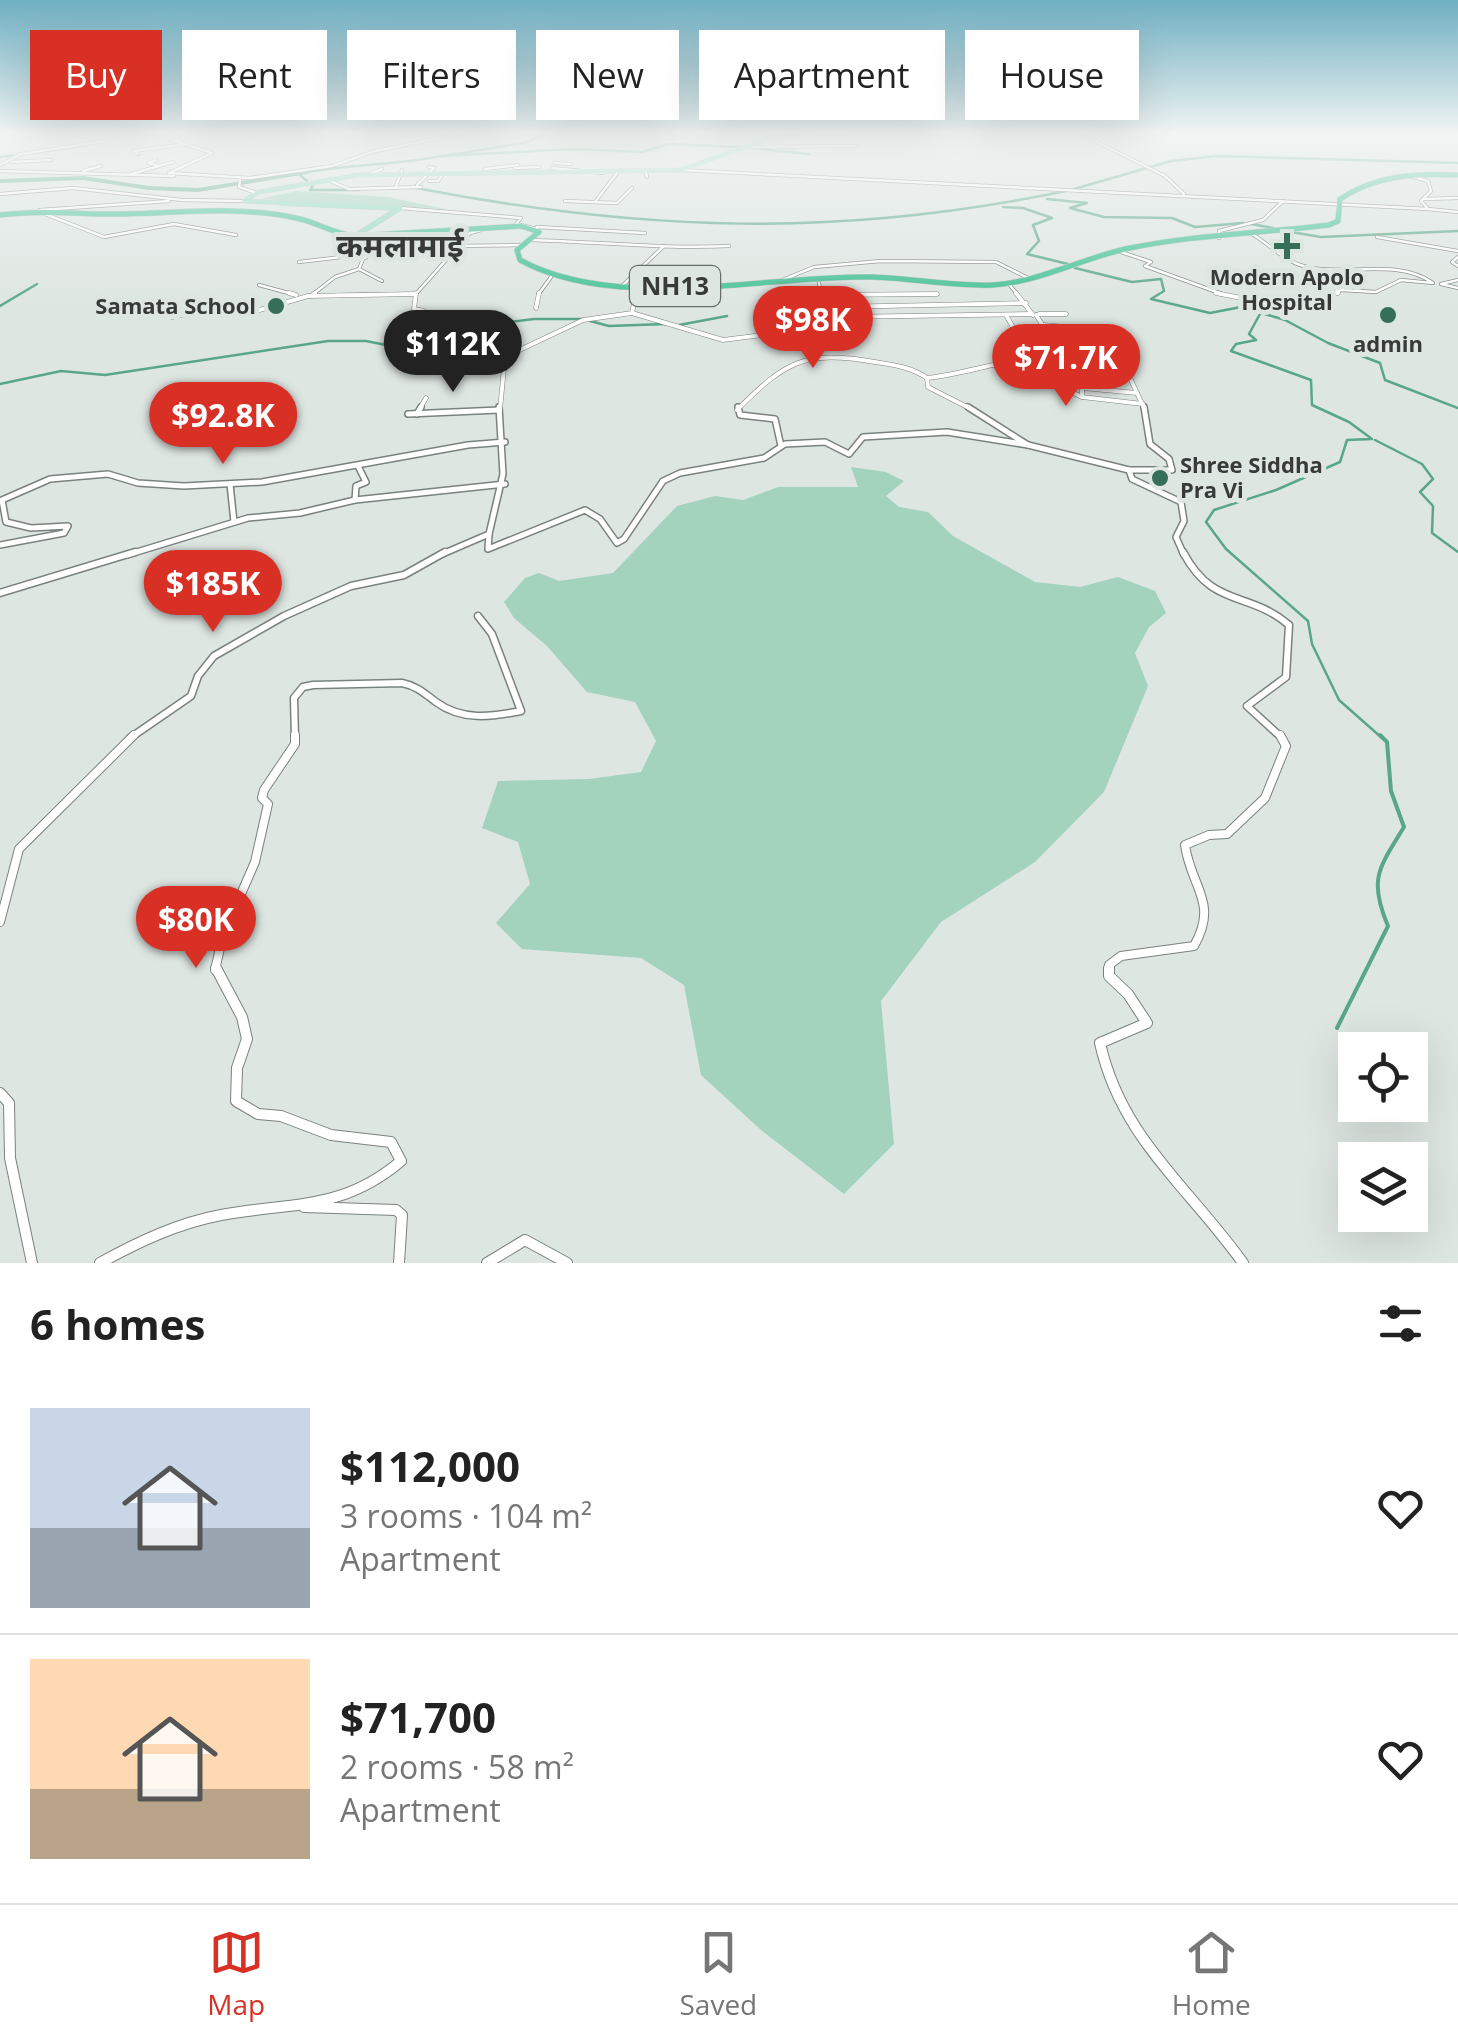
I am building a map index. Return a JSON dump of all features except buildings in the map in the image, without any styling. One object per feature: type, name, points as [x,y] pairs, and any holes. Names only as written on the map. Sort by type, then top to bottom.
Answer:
[{"type":"highway","name":"NH13","points":[[551,277],[622,286],[749,286],[869,277],[1008,284],[1118,251],[1308,228],[1338,220],[1338,203],[1350,192]]},
{"type":"highway","points":[[0,215],[40,210],[102,214],[212,208],[299,218],[333,234],[355,236],[537,228],[539,232],[516,250],[516,257],[551,277]]},
{"type":"main road","points":[[247,200],[262,192]]},
{"type":"main road","points":[[247,200],[400,208]]},
{"type":"main road","points":[[355,236],[400,208]]},
{"type":"street","points":[[0,194],[25,192]]},
{"type":"street","points":[[107,192],[178,200]]},
{"type":"street","points":[[580,201],[587,192]]},
{"type":"street","points":[[595,202],[603,192]]},
{"type":"street","points":[[565,201],[620,202],[629,192]]},
{"type":"street","points":[[1123,192],[1458,212]]},
{"type":"street","points":[[1182,192],[1185,195]]},
{"type":"street","points":[[1422,199],[1430,192]]},
{"type":"street","points":[[1422,199],[1458,198]]},
{"type":"street","points":[[1422,199],[1428,209]]},
{"type":"street","points":[[40,210],[178,200],[247,200]]},
{"type":"street","points":[[1219,238],[1219,231],[1232,226],[1266,220],[1283,201]]},
{"type":"street","points":[[596,212],[606,203]]},
{"type":"street","points":[[400,208],[522,218],[516,224],[537,228],[645,233]]},
{"type":"street","points":[[19,212],[52,215],[67,220],[64,224],[104,237],[174,224],[236,235]]},
{"type":"street","points":[[497,228],[470,233],[415,294],[414,309],[424,311],[415,330],[440,329],[495,340],[506,356],[499,410],[505,442],[505,484],[488,549],[585,510],[600,519],[617,543],[624,540],[663,481],[701,467],[764,458],[781,446],[824,442],[848,454],[863,437],[919,431],[1064,451],[1129,470],[1172,470],[1169,459],[1150,444],[1144,404],[1125,374],[1022,360],[962,375],[927,378],[902,367],[840,353],[813,352],[736,409],[740,415],[775,420],[781,446]]},
{"type":"street","points":[[1252,234],[1283,261],[1340,272],[1418,272],[1434,283]]},
{"type":"street","points":[[355,236],[374,244],[376,252],[363,259],[359,269]]},
{"type":"street","points":[[1377,236],[1458,254],[1452,262],[1458,266]]},
{"type":"street","points":[[530,240],[715,249],[729,246]]},
{"type":"street","points":[[457,246],[523,245]]},
{"type":"street","points":[[622,286],[664,245]]},
{"type":"street","points":[[1118,251],[1152,262],[1145,266],[1196,290],[1273,302],[1294,304],[1301,301],[1297,298],[1342,290],[1376,292],[1400,280],[1458,288]]},
{"type":"street","points":[[298,262],[372,254]]},
{"type":"street","points":[[749,286],[778,282],[814,268],[881,261],[996,262],[1030,278]]},
{"type":"street","points":[[172,317],[216,307],[249,313],[309,296],[335,277],[359,269],[382,281]]},
{"type":"street","points":[[536,308],[538,291],[551,277]]},
{"type":"street","points":[[598,284],[606,278]]},
{"type":"street","points":[[1442,284],[1458,280]]},
{"type":"street","points":[[933,282],[943,306]]},
{"type":"street","points":[[820,283],[823,306],[1026,303]]},
{"type":"street","points":[[1008,284],[1036,314],[1051,338]]},
{"type":"street","points":[[259,285],[309,296],[415,294]]},
{"type":"street","points":[[632,313],[637,286]]},
{"type":"street","points":[[894,294],[900,306]]},
{"type":"street","points":[[821,295],[937,294]]},
{"type":"street","points":[[966,304],[976,314]]},
{"type":"street","points":[[834,307],[842,317],[1066,314]]},
{"type":"street","points":[[476,365],[506,356],[583,320],[632,313],[657,315],[720,340],[778,332]]},
{"type":"street","points":[[1005,314],[1026,350],[1083,358]]},
{"type":"street","points":[[1042,324],[1124,332],[1124,360]]},
{"type":"street","points":[[1081,327],[1082,397]]},
{"type":"street","points":[[1018,336],[1082,344]]},
{"type":"street","points":[[1022,360],[1026,370],[1082,397],[1144,404]]},
{"type":"street","points":[[927,378],[924,383],[928,387],[989,418],[1028,446]]},
{"type":"street","points":[[1083,388],[1138,393]]},
{"type":"street","points":[[417,414],[426,398]]},
{"type":"street","points":[[408,414],[499,410]]},
{"type":"street","points":[[0,544],[64,533],[68,526],[31,528],[6,522],[2,512],[2,500],[50,479],[108,474],[138,483],[230,484],[505,442]]},
{"type":"street","points":[[355,500],[356,486],[366,482],[358,466]]},
{"type":"street","points":[[1129,470],[1134,482],[1181,502],[1185,528],[1176,536],[1201,581],[1213,590],[1264,608],[1289,625],[1286,677],[1247,706],[1251,714],[1274,725],[1286,746],[1265,798],[1227,834],[1209,834],[1185,845],[1186,862],[1201,884],[1206,905],[1204,932],[1194,946],[1121,956],[1109,965],[1109,976],[1128,994],[1147,1023],[1100,1042],[1114,1100],[1136,1135],[1161,1168],[1221,1228],[1243,1263]]},
{"type":"street","points":[[230,484],[234,522]]},
{"type":"street","points":[[0,593],[234,522],[355,500],[505,484]]},
{"type":"street","points":[[0,922],[19,849],[124,743],[191,696],[198,676],[214,656],[351,586],[404,575],[445,552],[490,534]]},
{"type":"street","points":[[100,1263],[191,1222],[350,1197],[380,1183],[401,1161],[392,1142],[330,1135],[282,1116],[258,1114],[236,1101],[237,1068],[247,1039],[242,1017],[216,970],[223,935],[255,862],[268,804],[262,798],[264,790],[295,744],[294,698],[303,686],[403,683],[418,686],[440,705],[476,718],[521,711],[492,634],[478,616]]},
{"type":"street","points":[[0,1093],[9,1103],[10,1158],[32,1263]]},
{"type":"street","points":[[298,1206],[396,1210],[402,1215],[399,1263]]},
{"type":"street","points":[[487,1263],[525,1240],[567,1263]]},
{"type":"green space","points":[[311,192],[389,197],[445,209],[260,199]]},
{"type":"green space","points":[[851,467],[886,472],[904,481],[886,496],[899,507],[928,512],[953,536],[1035,582],[1080,587],[1118,577],[1155,591],[1166,613],[1149,627],[1135,653],[1148,686],[1104,792],[1035,862],[941,922],[881,1001],[894,1144],[844,1194],[761,1130],[701,1075],[684,985],[641,958],[522,949],[496,923],[530,884],[518,842],[482,828],[498,781],[589,779],[641,772],[656,741],[635,702],[587,692],[547,646],[514,618],[504,602],[525,578],[539,573],[559,581],[613,573],[677,506],[715,496],[743,500],[778,487],[858,487]]},
{"type":"waterway","points":[[438,192],[582,214],[741,224],[900,217],[1061,192]]},
{"type":"waterway","points":[[1047,199],[1087,203],[1070,208],[1104,217],[1172,218],[1195,227],[1243,223]]},
{"type":"waterway","points":[[1003,207],[1023,208],[1052,218],[1033,225],[1039,241],[1027,254],[1068,264]]},
{"type":"waterway","points":[[1251,224],[1273,228]]},
{"type":"waterway","points":[[1285,231],[1321,237],[1458,231]]},
{"type":"waterway","points":[[1075,268],[1132,282],[1161,279],[1164,291],[1151,299],[1210,313],[1241,307],[1285,320],[1328,343],[1380,363],[1385,380],[1458,408]]},
{"type":"waterway","points":[[0,306],[37,284]]},
{"type":"waterway","points":[[1260,314],[1249,334],[1256,340],[1236,344],[1231,351],[1311,380],[1312,405],[1349,422],[1372,439],[1347,440],[1340,462],[1276,490],[1214,510],[1206,522],[1226,549],[1308,621],[1312,644],[1339,700],[1382,738]]},
{"type":"waterway","points":[[679,325],[727,316]]},
{"type":"waterway","points":[[0,384],[61,371],[105,375],[328,341],[366,341],[396,347],[460,328],[534,319],[582,319]]},
{"type":"waterway","points":[[590,321],[609,326],[666,324]]},
{"type":"waterway","points":[[1375,440],[1422,464],[1433,479],[1420,492],[1433,506],[1432,533],[1458,552]]},
{"type":"waterway","points":[[1337,1028],[1388,926],[1379,896],[1379,874],[1404,827],[1391,791],[1387,742],[1380,735]]},
{"type":"place","name":"Modern Apolo Hospital","points":[[1287,246]]},
{"type":"place","name":"Samata School","points":[[276,306]]},
{"type":"place","name":"admin","points":[[1388,315]]},
{"type":"place","name":"Shree Siddha Pra Vi","points":[[1160,478]]},
{"type":"district","name":"कमलामाई","points":[[400,246]]}]
